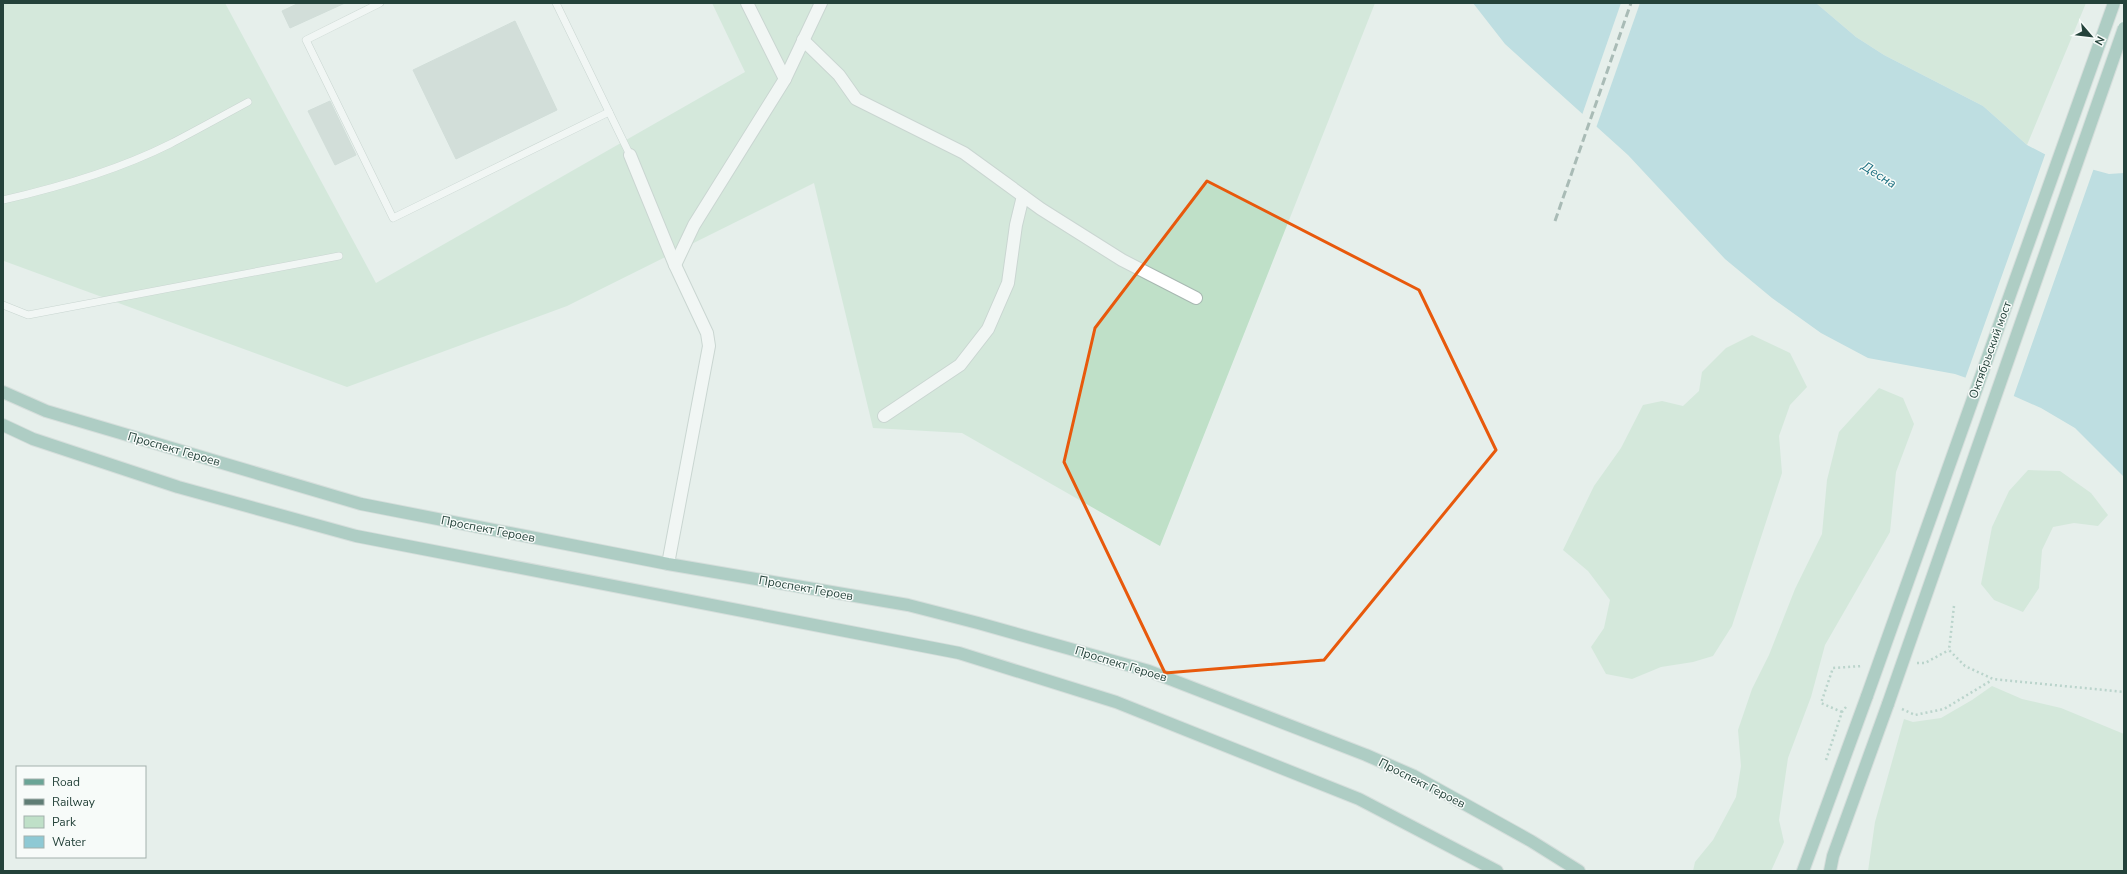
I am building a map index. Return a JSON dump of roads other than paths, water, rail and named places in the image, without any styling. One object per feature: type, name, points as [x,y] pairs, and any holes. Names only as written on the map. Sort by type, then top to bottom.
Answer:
[{"type":"main road","name":"Октябрьский мост","points":[[1803,871],[1867,696],[2114,3]]},
{"type":"main road","name":"Октябрьский мост","points":[[1830,871],[1832,856],[1888,704],[2124,28]]},
{"type":"main road","name":"Проспект Героев","points":[[3,392],[46,411],[360,504],[668,564],[908,605],[1149,671],[1366,755],[1414,776],[1531,841],[1579,871]]},
{"type":"main road","points":[[3,425],[33,439],[178,487],[356,536],[959,654],[1116,702],[1359,799],[1497,871]]},
{"type":"street","points":[[747,3],[785,79]]},
{"type":"street","points":[[675,265],[694,225],[785,79],[821,3]]},
{"type":"street","points":[[803,40],[839,76],[856,100],[873,110],[964,153],[1041,209],[1122,260],[1196,298]]},
{"type":"street","points":[[630,155],[675,265],[707,333],[709,346],[668,564]]},
{"type":"street","points":[[884,416],[960,365],[988,329],[1008,282],[1016,225],[1023,196]]},
{"type":"lane","points":[[380,3],[306,40],[393,218],[609,112]]},
{"type":"lane","points":[[556,3],[630,155]]},
{"type":"lane","points":[[3,200],[80,180],[125,163],[170,144],[248,102]]},
{"type":"lane","points":[[3,305],[28,315],[339,256]]},
{"type":"water","name":"Десна","points":[[1473,3],[1816,3],[1856,37],[1884,55],[1983,106],[2027,145],[2054,159],[2109,174],[2124,173],[2124,477],[2075,428],[2041,408],[1998,389],[1955,374],[1868,358],[1821,333],[1772,298],[1725,259],[1628,155],[1505,44]]},
{"type":"railway","points":[[1555,221],[1631,3]]}]
